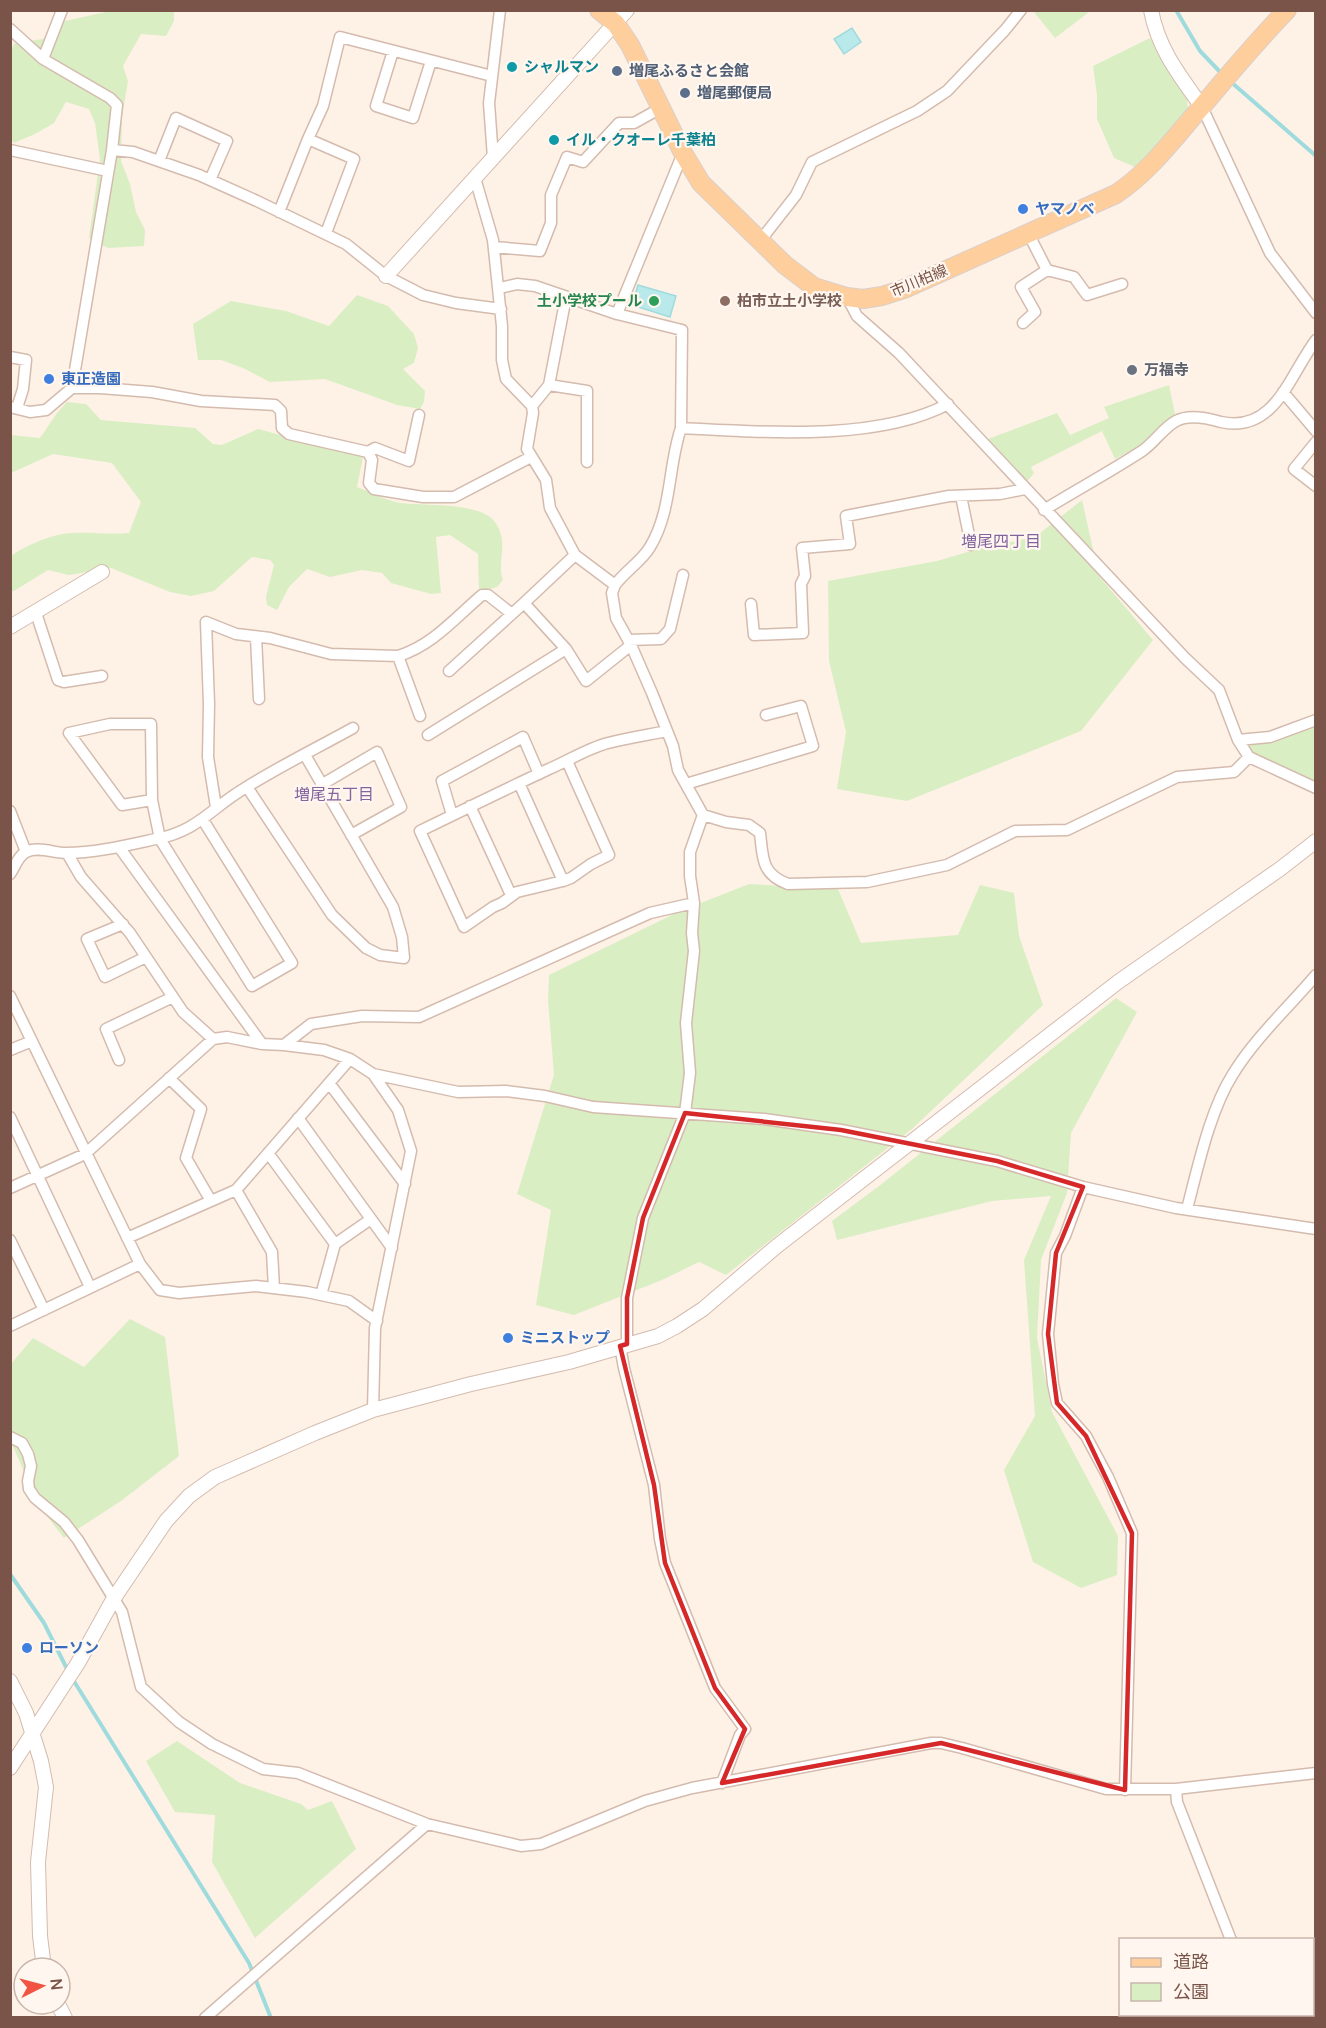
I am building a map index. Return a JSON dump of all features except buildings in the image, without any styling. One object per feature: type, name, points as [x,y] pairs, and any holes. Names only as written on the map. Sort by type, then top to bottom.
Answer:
[{"type":"main road","name":"市川柏線","points":[[599,10],[622,17],[630,45],[683,153],[701,183],[798,276],[814,287],[847,297],[863,298],[882,296],[904,289],[1116,194],[1152,165],[1281,12]]},
{"type":"street","points":[[44,59],[62,10]]},
{"type":"street","points":[[493,158],[489,103],[500,10]]},
{"type":"street","points":[[760,241],[796,195],[812,162],[917,111],[947,91],[1021,10]]},
{"type":"street","points":[[1151,10],[1155,32],[1171,62],[1202,106],[1270,253],[1316,313]]},
{"type":"street","points":[[386,276],[622,17]]},
{"type":"street","points":[[10,29],[44,59],[110,98],[117,105],[112,150],[72,388]]},
{"type":"street","points":[[279,212],[323,106],[340,37],[492,76]]},
{"type":"street","points":[[393,51],[376,106],[413,118],[431,61]]},
{"type":"street","points":[[494,247],[540,250],[551,223],[551,195],[567,157],[583,162],[619,123],[634,123],[662,108]]},
{"type":"street","points":[[159,161],[176,118],[227,141],[210,180]]},
{"type":"street","points":[[308,139],[354,159],[326,233]]},
{"type":"street","points":[[10,150],[108,171]]},
{"type":"street","points":[[112,150],[133,152],[210,180],[326,233],[346,244],[386,276],[423,295],[456,303],[501,309]]},
{"type":"street","points":[[617,314],[683,153]]},
{"type":"street","points":[[475,178],[494,247],[500,288],[502,360],[506,379],[532,406],[533,413],[527,449],[546,480],[550,508],[575,555],[615,585]]},
{"type":"street","points":[[1028,233],[1047,270],[1074,277],[1087,295],[1122,284]]},
{"type":"street","points":[[1023,323],[1035,312],[1022,287],[1047,270]]},
{"type":"street","points":[[500,288],[517,284],[535,286],[617,314],[682,330],[681,428],[663,518],[650,548],[615,585],[612,593],[614,608],[673,746],[678,770],[703,815],[726,822],[749,825],[760,833],[764,863],[769,873],[779,881],[804,885],[867,882],[946,865],[1015,831],[1067,830],[1177,777],[1234,772],[1249,758]]},
{"type":"street","points":[[532,406],[549,385],[566,297]]},
{"type":"street","points":[[847,297],[857,316],[899,353],[1044,510],[1185,658],[1219,690],[1238,740],[1249,758],[1316,788]]},
{"type":"street","points":[[1044,510],[1143,451],[1175,422],[1194,417],[1233,424],[1245,423],[1264,414],[1277,402],[1316,340]]},
{"type":"street","points":[[10,357],[26,360],[23,389],[14,407],[30,412],[46,410],[72,388],[152,392],[201,401],[275,405],[281,411],[282,428],[289,434],[368,452],[375,448],[409,461],[419,415]]},
{"type":"street","points":[[549,385],[587,392],[587,462]]},
{"type":"street","points":[[1283,392],[1316,431]]},
{"type":"street","points":[[681,428],[783,433],[847,429],[918,417],[948,404]]},
{"type":"street","points":[[1316,442],[1294,469],[1316,486]]},
{"type":"street","points":[[368,452],[372,460],[369,483],[374,489],[436,498],[454,497],[531,457]]},
{"type":"street","points":[[751,604],[754,635],[803,633],[802,548],[850,544],[846,516],[961,495],[1000,494],[1025,489]]},
{"type":"street","points":[[961,495],[971,545]]},
{"type":"street","points":[[449,671],[575,555]]},
{"type":"street","points":[[10,627],[102,572]]},
{"type":"street","points":[[524,603],[566,650],[586,681],[630,642],[661,639],[670,628],[682,575]]},
{"type":"street","points":[[216,807],[208,757],[206,622],[236,634],[331,654],[398,656],[415,651],[425,644],[482,595],[488,595],[512,614]]},
{"type":"street","points":[[36,613],[58,680],[64,682],[102,676]]},
{"type":"street","points":[[256,637],[259,699]]},
{"type":"street","points":[[428,735],[566,650]]},
{"type":"street","points":[[398,656],[420,716]]},
{"type":"street","points":[[686,784],[813,746],[801,706],[766,715]]},
{"type":"street","points":[[1238,740],[1270,737],[1316,720]]},
{"type":"street","points":[[152,800],[122,806],[69,733],[110,724],[151,724],[152,800],[160,839],[252,986],[292,963],[202,820]]},
{"type":"street","points":[[10,874],[20,857],[26,852],[67,853],[119,847],[186,831],[212,814],[216,807],[247,787],[353,728]]},
{"type":"street","points":[[567,761],[609,855],[591,864],[572,878],[511,895],[464,927],[420,831],[470,806],[519,783],[606,743],[667,731]]},
{"type":"street","points":[[452,815],[442,782],[509,743],[523,737],[539,774]]},
{"type":"street","points":[[321,785],[377,752],[400,807],[351,835]]},
{"type":"street","points":[[247,787],[332,915],[366,948],[380,954],[404,958],[402,937],[393,908],[305,755]]},
{"type":"street","points":[[519,783],[563,881]]},
{"type":"street","points":[[470,806],[511,895]]},
{"type":"street","points":[[10,811],[26,852]]},
{"type":"street","points":[[703,815],[690,852],[690,876],[694,903],[692,933],[694,951],[686,1023],[690,1072],[685,1113],[643,1218],[627,1298],[624,1368],[654,1485],[665,1563],[716,1688],[745,1729],[740,1735],[722,1783]]},
{"type":"street","points":[[10,1768],[78,1663],[114,1598],[166,1521],[189,1496],[215,1476],[374,1410],[471,1384],[570,1362],[658,1336],[677,1326],[703,1309],[777,1246],[1118,982],[1280,869],[1316,841]]},
{"type":"street","points":[[119,847],[262,1044]]},
{"type":"street","points":[[67,853],[81,877],[123,924],[183,1012],[213,1039]]},
{"type":"street","points":[[284,1044],[311,1024],[362,1016],[419,1017],[650,913],[694,903]]},
{"type":"street","points":[[123,924],[87,939],[105,977],[146,957]]},
{"type":"street","points":[[1187,1209],[1218,1103],[1232,1075],[1252,1047],[1316,975]]},
{"type":"street","points":[[10,996],[140,1264],[160,1290],[179,1293],[256,1286],[321,1294],[350,1301],[377,1322]]},
{"type":"street","points":[[119,1059],[106,1029],[173,997]]},
{"type":"street","points":[[10,1188],[85,1154],[213,1039],[227,1037],[262,1044],[284,1044],[324,1050],[350,1059],[373,1074],[458,1092],[506,1090],[593,1107],[764,1119],[841,1130],[997,1161],[1083,1187],[1187,1209],[1316,1229]]},
{"type":"street","points":[[10,1050],[32,1041]]},
{"type":"street","points":[[127,1238],[236,1190],[350,1059]]},
{"type":"street","points":[[373,1074],[398,1110],[411,1151],[377,1322],[374,1410]]},
{"type":"street","points":[[169,1078],[201,1109],[186,1158],[211,1201]]},
{"type":"street","points":[[329,1083],[405,1184]]},
{"type":"street","points":[[10,1117],[90,1287]]},
{"type":"street","points":[[298,1118],[392,1248]]},
{"type":"street","points":[[268,1153],[335,1244]]},
{"type":"street","points":[[1083,1187],[1056,1254],[1048,1334],[1057,1403],[1086,1436],[1108,1477],[1132,1533],[1125,1790]]},
{"type":"street","points":[[236,1190],[272,1252],[274,1288]]},
{"type":"street","points":[[321,1294],[335,1244],[371,1220]]},
{"type":"street","points":[[10,1240],[44,1310]]},
{"type":"street","points":[[10,1326],[140,1264]]},
{"type":"street","points":[[10,1437],[22,1443],[28,1454],[29,1490],[35,1498],[64,1522],[78,1540],[122,1612],[141,1687],[179,1722],[212,1744],[263,1769],[298,1773],[427,1824],[521,1846],[541,1844],[645,1801],[692,1788],[941,1743],[1107,1789],[1176,1789],[1316,1773]]},
{"type":"street","points":[[11,1683],[33,1733],[46,1787],[38,1862],[42,1956]]},
{"type":"street","points":[[1176,1789],[1177,1802],[1229,1938]]},
{"type":"street","points":[[205,2018],[427,1824]]},
{"type":"highlighted area","points":[[685,1113],[841,1130],[997,1161],[1083,1187],[1056,1253],[1048,1334],[1057,1403],[1086,1436],[1132,1533],[1125,1790],[941,1743],[722,1783],[745,1729],[715,1688],[665,1563],[654,1485],[620,1346],[627,1344],[627,1298],[643,1218]]},
{"type":"green space","points":[[1086,10],[1088,13],[1055,38],[1033,11]]},
{"type":"green space","points":[[110,11],[174,11],[174,21],[166,36],[141,34],[123,66],[128,81],[122,118],[121,161],[130,184],[136,212],[145,230],[144,246],[108,248],[89,238],[100,159],[95,123],[89,109],[66,102],[54,123],[14,143],[11,140],[10,51],[15,43],[43,39],[65,21]]},
{"type":"green space","points":[[1150,38],[1187,97],[1188,111],[1135,167],[1114,158],[1097,119],[1097,95],[1093,66]]},
{"type":"green space","points":[[357,295],[388,306],[414,334],[418,348],[414,363],[403,369],[425,391],[424,402],[420,409],[397,405],[325,379],[270,382],[221,360],[198,360],[193,324],[231,301],[286,311],[329,326]]},
{"type":"green space","points":[[1169,385],[1175,414],[1142,445],[1115,459],[1102,431],[1031,467],[1034,473],[1026,483],[988,439],[1057,413],[1070,435],[1109,418],[1104,407]]},
{"type":"green space","points":[[67,402],[86,404],[101,420],[195,428],[213,444],[222,445],[258,429],[363,457],[357,487],[396,502],[452,506],[478,511],[495,522],[502,537],[501,573],[503,580],[497,587],[479,592],[478,554],[450,535],[436,537],[441,593],[431,594],[391,583],[382,573],[362,570],[330,577],[307,569],[289,587],[277,610],[267,605],[266,597],[274,565],[270,560],[252,557],[214,591],[191,596],[170,592],[111,568],[69,575],[48,570],[11,591],[11,556],[36,542],[57,535],[129,533],[141,502],[112,463],[53,454],[11,473],[11,435],[40,438]]},
{"type":"green space","points":[[1082,500],[1099,576],[1153,640],[1081,731],[907,801],[837,789],[846,732],[829,661],[828,581],[937,561],[981,548],[1035,537]]},
{"type":"green space","points":[[1315,724],[1315,783],[1253,754],[1247,745],[1273,742]]},
{"type":"green space","points":[[749,884],[838,889],[861,943],[958,935],[980,885],[1014,893],[1019,936],[1043,1005],[912,1129],[726,1275],[699,1262],[662,1280],[574,1315],[536,1305],[551,1210],[517,1194],[554,1075],[548,1000],[549,975],[678,912]]},
{"type":"green space","points":[[1116,998],[1137,1012],[1071,1133],[1067,1193],[1041,1260],[1037,1338],[1052,1412],[1118,1536],[1117,1575],[1081,1588],[1033,1562],[1004,1470],[1035,1416],[1024,1260],[1051,1196],[992,1201],[837,1240],[832,1221]]},
{"type":"green space","points":[[130,1319],[165,1337],[179,1456],[121,1501],[64,1538],[39,1506],[11,1442],[10,1365],[33,1338],[84,1367]]},
{"type":"green space","points":[[177,1741],[240,1783],[301,1804],[308,1810],[332,1801],[356,1849],[255,1938],[212,1862],[215,1815],[175,1812],[146,1761]]},
{"type":"water","points":[[852,28],[861,42],[844,54],[834,39]]},
{"type":"water","name":"土小学校プール","points":[[638,285],[676,296],[670,317],[632,305]]},
{"type":"waterway","points":[[1176,10],[1200,51],[1223,75]]},
{"type":"waterway","points":[[1231,82],[1316,156]]},
{"type":"waterway","points":[[10,1574],[44,1623],[68,1671]]},
{"type":"waterway","points":[[72,1678],[249,1963],[271,2018]]},
{"type":"place","name":"シャルマン","points":[[512,67]]},
{"type":"place","name":"増尾ふるさと会館","points":[[617,71]]},
{"type":"place","name":"増尾郵便局","points":[[685,93]]},
{"type":"place","name":"イル・クオーレ千葉柏","points":[[554,140]]},
{"type":"place","name":"ヤマノベ","points":[[1023,209]]},
{"type":"place","name":"土小学校プール","points":[[654,301]]},
{"type":"place","name":"柏市立土小学校","points":[[725,301]]},
{"type":"place","name":"万福寺","points":[[1132,370]]},
{"type":"place","name":"東正造園","points":[[49,379]]},
{"type":"place","name":"ミニストップ","points":[[508,1338]]},
{"type":"place","name":"ローソン","points":[[27,1648]]},
{"type":"district","name":"増尾四丁目","points":[[1001,541]]},
{"type":"district","name":"増尾五丁目","points":[[334,794]]}]
